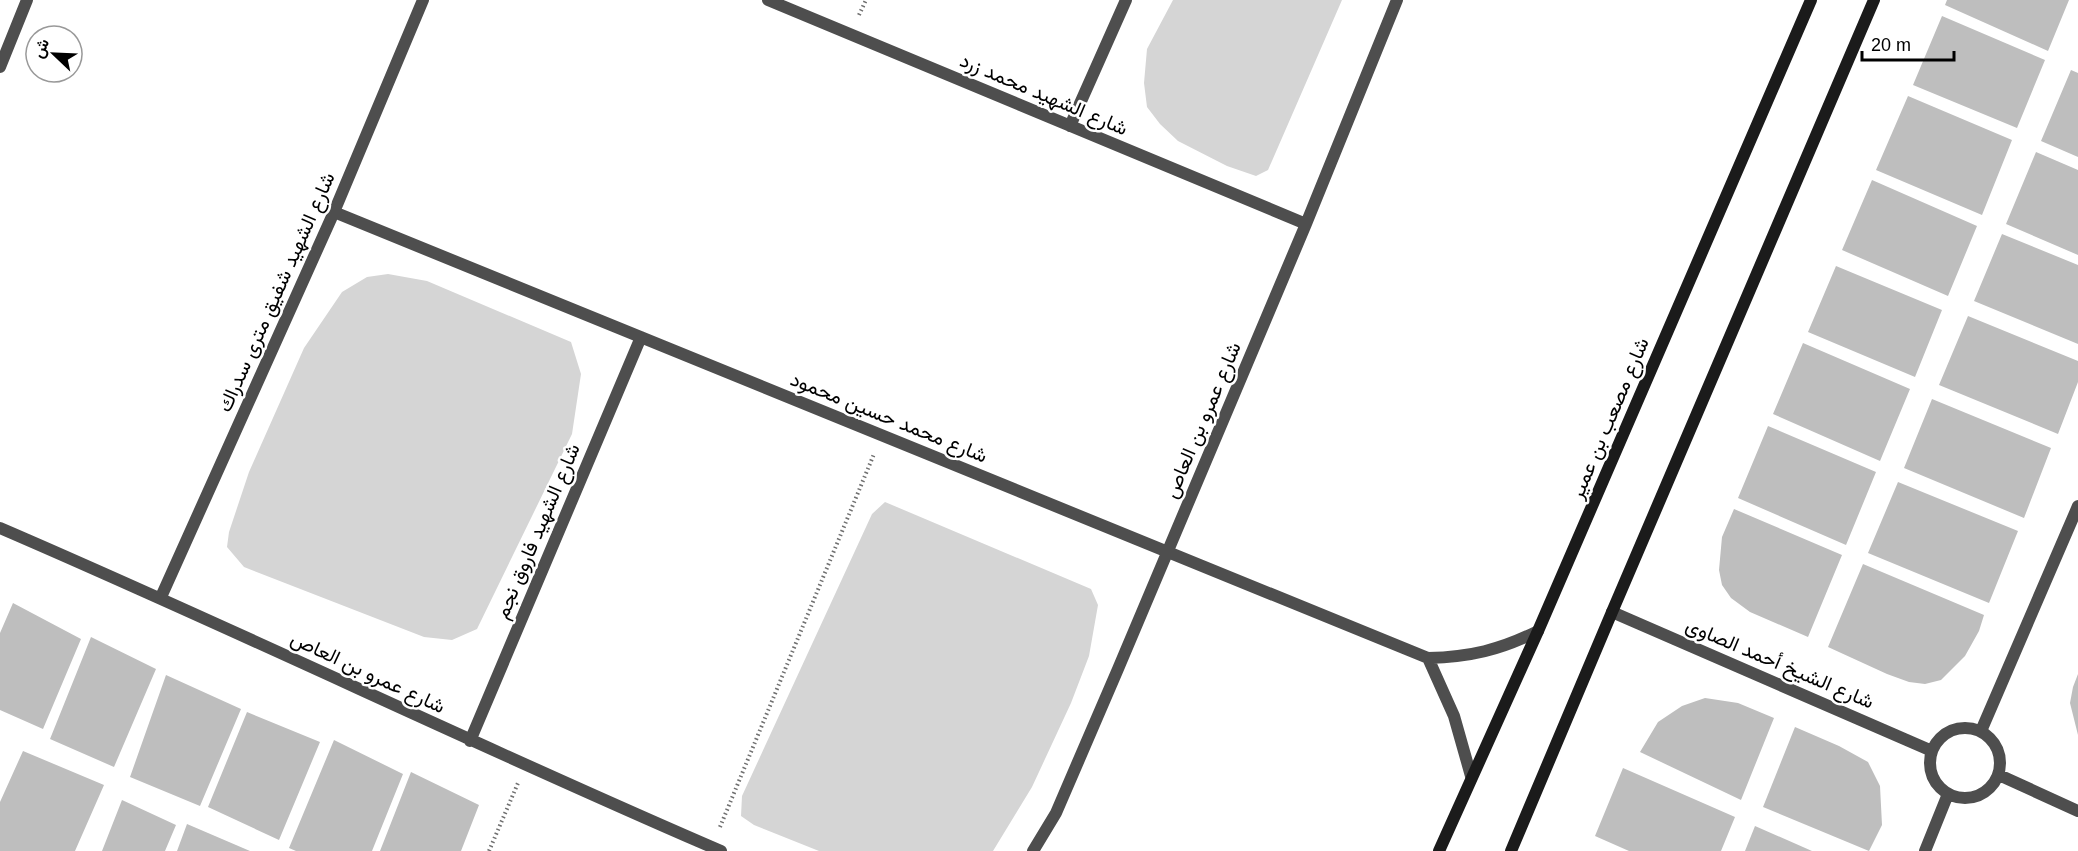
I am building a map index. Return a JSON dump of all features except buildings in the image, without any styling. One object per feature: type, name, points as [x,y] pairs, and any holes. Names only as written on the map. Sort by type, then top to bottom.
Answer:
[{"type":"street","points":[[0,67],[27,0]]},
{"type":"street","name":"شارع الشهيد شفيق مترى سدراك","points":[[161,597],[334,212],[423,0]]},
{"type":"street","name":"شارع الشهيد محمد زرد","points":[[768,0],[1306,224]]},
{"type":"street","points":[[1070,126],[1126,0]]},
{"type":"street","name":"شارع عمرو بن العاص","points":[[1033,851],[1056,813],[1306,224],[1397,0]]},
{"type":"street","name":"شارع مصعب بن عمير","points":[[1438,851],[1538,631],[1811,0]]},
{"type":"street","points":[[1511,851],[1874,0]]},
{"type":"street","name":"شارع محمد حسين محمود","points":[[334,212],[1428,658],[1456,657],[1485,652],[1512,644],[1538,631]]},
{"type":"street","name":"شارع الشهيد فاروق نجم","points":[[470,741],[641,337]]},
{"type":"street","points":[[1980,731],[2078,506]]},
{"type":"street","name":"شارع عمرو بن العاص","points":[[0,528],[161,597],[525,766],[716,849]]},
{"type":"street","name":"شارع الشيخ أحمد الصاوى","points":[[1612,612],[1932,751]]},
{"type":"street","points":[[1428,658],[1454,716],[1471,776]]},
{"type":"street","points":[[1966,727],[1980,731],[1994,742],[2001,758],[1999,775],[1990,788],[1978,796],[1962,798],[1948,794],[1938,786],[1932,775],[1930,763],[1932,751],[1940,738],[1952,730],[1966,727]]},
{"type":"street","points":[[1999,775],[2078,811]]},
{"type":"street","points":[[1925,851],[1948,794]]},
{"type":"path","points":[[716,849],[882,435]]},
{"type":"path","points":[[489,851],[525,766]]},
{"type":"shaded area","points":[[1173,0],[1342,0],[1268,170],[1256,176],[1227,166],[1178,141],[1160,124],[1147,107],[1144,83],[1147,49]]},
{"type":"shaded area","points":[[388,274],[427,281],[571,342],[581,374],[572,434],[477,629],[452,640],[424,637],[244,567],[227,547],[229,532],[249,472],[304,348],[342,292],[367,277]]},
{"type":"shaded area","points":[[885,502],[1091,589],[1098,605],[1089,656],[1071,703],[1032,787],[993,851],[819,851],[754,825],[741,816],[742,796],[872,514]]}]
